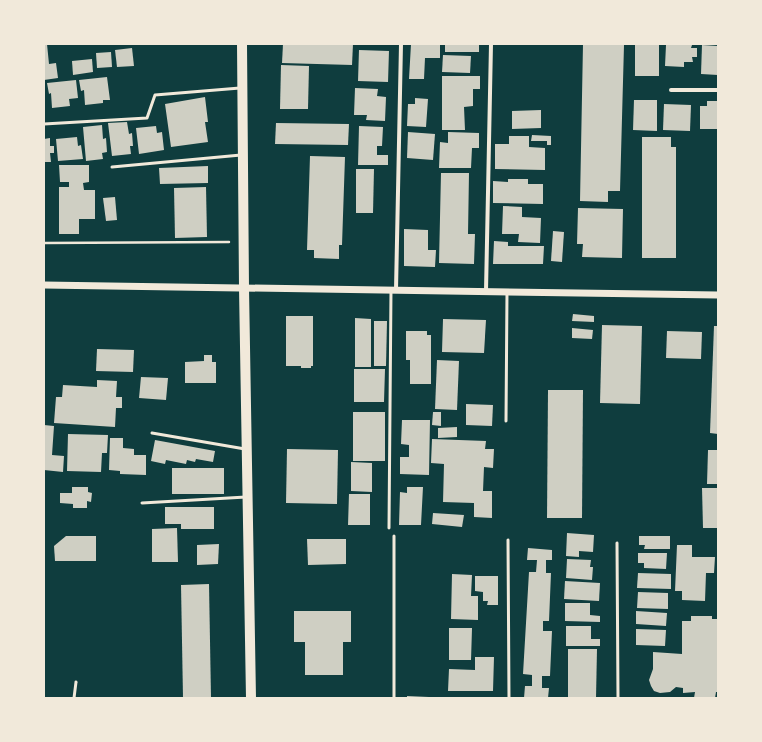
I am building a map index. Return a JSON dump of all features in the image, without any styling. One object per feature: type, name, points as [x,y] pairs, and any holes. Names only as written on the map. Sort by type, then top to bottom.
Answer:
[{"type":"main road","points":[[242,44],[243,242],[251,698]]},
{"type":"street","points":[[394,290],[401,44]]},
{"type":"street","points":[[486,291],[491,44]]},
{"type":"street","points":[[671,90],[718,90]]},
{"type":"street","points":[[44,285],[718,295]]},
{"type":"lane","points":[[44,124],[147,118],[155,95],[242,88]]},
{"type":"lane","points":[[112,167],[242,155]]},
{"type":"lane","points":[[389,528],[394,290]]},
{"type":"lane","points":[[506,421],[507,292]]},
{"type":"lane","points":[[152,433],[247,449]]},
{"type":"lane","points":[[142,503],[248,497]]},
{"type":"lane","points":[[394,536],[394,698]]},
{"type":"lane","points":[[508,540],[509,698]]},
{"type":"lane","points":[[617,543],[618,698]]},
{"type":"lane","points":[[74,698],[76,682]]},
{"type":"path","points":[[44,243],[243,242]]},
{"type":"building","points":[[44,44],[47,44],[49,64],[56,63],[58,78],[44,80]]},
{"type":"building","points":[[283,44],[353,44],[352,65],[282,63]]},
{"type":"building","points":[[411,44],[440,44],[440,58],[425,58],[424,79],[409,79]]},
{"type":"building","points":[[445,44],[479,44],[479,52],[445,52]]},
{"type":"building","points":[[583,44],[624,45],[620,191],[608,191],[608,202],[580,201]]},
{"type":"building","points":[[635,45],[659,45],[659,76],[635,76]]},
{"type":"building","points":[[666,45],[692,45],[691,48],[697,48],[697,57],[692,57],[693,62],[684,62],[684,67],[665,66]]},
{"type":"building","points":[[702,45],[718,46],[718,75],[701,74]]},
{"type":"building","points":[[132,48],[134,66],[117,67],[115,50]]},
{"type":"building","points":[[359,50],[389,51],[388,82],[358,81]]},
{"type":"building","points":[[111,52],[112,67],[97,68],[96,53]]},
{"type":"building","points":[[443,55],[471,56],[470,73],[442,72]]},
{"type":"building","points":[[92,59],[93,72],[73,75],[72,61]]},
{"type":"building","points":[[281,65],[309,66],[308,109],[280,109]]},
{"type":"building","points":[[442,76],[480,76],[480,89],[473,89],[473,106],[464,107],[465,130],[442,130]]},
{"type":"building","points":[[107,77],[110,100],[103,100],[103,103],[85,105],[84,90],[81,91],[79,80]]},
{"type":"building","points":[[76,80],[78,98],[69,99],[70,106],[52,108],[51,93],[49,94],[47,83]]},
{"type":"building","points":[[355,88],[378,89],[377,96],[386,97],[385,121],[366,120],[367,115],[354,115]]},
{"type":"building","points":[[205,97],[208,122],[205,122],[208,142],[171,147],[165,104]]},
{"type":"building","points":[[415,98],[428,99],[426,127],[407,126],[408,104],[415,104]]},
{"type":"building","points":[[634,100],[657,100],[657,131],[633,130]]},
{"type":"building","points":[[707,101],[718,101],[718,129],[700,129],[700,106],[707,106]]},
{"type":"building","points":[[664,104],[691,105],[690,131],[663,130]]},
{"type":"building","points":[[541,110],[541,128],[512,129],[512,111]]},
{"type":"building","points":[[127,122],[129,134],[132,133],[133,146],[130,146],[131,154],[112,156],[108,123]]},
{"type":"building","points":[[276,123],[349,124],[348,145],[275,144]]},
{"type":"building","points":[[102,125],[103,139],[106,138],[107,152],[102,153],[103,159],[86,161],[83,127]]},
{"type":"building","points":[[156,126],[157,133],[162,132],[164,150],[139,154],[136,128]]},
{"type":"building","points":[[359,126],[383,127],[382,146],[377,146],[377,155],[388,155],[388,165],[358,165]]},
{"type":"building","points":[[408,132],[435,134],[433,160],[407,158]]},
{"type":"building","points":[[448,132],[479,133],[479,148],[472,148],[471,168],[439,168],[440,142],[448,143]]},
{"type":"building","points":[[532,135],[551,136],[551,145],[547,145],[547,141],[531,141]]},
{"type":"building","points":[[509,136],[529,136],[529,147],[545,148],[545,170],[495,169],[495,144],[509,144]]},
{"type":"building","points":[[77,137],[78,146],[81,145],[83,159],[58,161],[56,139]]},
{"type":"building","points":[[642,137],[671,137],[671,147],[676,147],[676,258],[642,258]]},
{"type":"building","points":[[50,138],[50,146],[54,146],[54,153],[50,153],[51,162],[44,162],[44,139]]},
{"type":"building","points":[[310,156],[345,157],[342,245],[339,245],[339,259],[314,258],[314,250],[307,250]]},
{"type":"building","points":[[59,165],[89,165],[89,182],[83,183],[84,190],[95,190],[95,219],[79,219],[79,234],[59,234],[59,187],[69,187],[69,182],[60,182]]},
{"type":"building","points":[[208,166],[208,183],[160,184],[159,168]]},
{"type":"building","points":[[356,169],[374,169],[373,213],[356,213]]},
{"type":"building","points":[[441,173],[469,173],[468,234],[475,234],[474,264],[439,263]]},
{"type":"building","points":[[508,179],[528,179],[528,184],[543,184],[543,204],[493,203],[493,181],[508,182]]},
{"type":"building","points":[[206,187],[207,237],[175,238],[174,188]]},
{"type":"building","points":[[115,197],[117,220],[106,221],[103,198]]},
{"type":"building","points":[[503,206],[522,207],[522,217],[541,218],[540,243],[518,242],[519,234],[502,234]]},
{"type":"building","points":[[578,208],[623,209],[622,258],[582,257],[583,244],[577,244]]},
{"type":"building","points":[[404,229],[428,230],[428,250],[436,250],[435,267],[404,266]]},
{"type":"building","points":[[553,231],[564,232],[562,262],[551,261]]},
{"type":"building","points":[[494,241],[508,242],[508,246],[544,246],[543,264],[493,264]]},
{"type":"building","points":[[573,314],[594,316],[594,322],[572,321]]},
{"type":"building","points":[[286,316],[313,316],[313,366],[311,366],[311,368],[286,366]]},
{"type":"building","points":[[355,318],[371,319],[371,367],[355,367]]},
{"type":"building","points":[[443,319],[486,320],[484,353],[442,352]]},
{"type":"building","points":[[374,321],[387,321],[386,366],[374,366]]},
{"type":"building","points":[[602,325],[642,326],[640,404],[600,403]]},
{"type":"building","points":[[714,326],[718,326],[718,434],[710,433]]},
{"type":"building","points":[[572,328],[593,330],[592,339],[572,338]]},
{"type":"building","points":[[406,331],[427,331],[427,335],[431,335],[431,384],[410,384],[410,360],[406,360]]},
{"type":"building","points":[[667,331],[702,332],[701,359],[666,358]]},
{"type":"building","points":[[97,349],[134,350],[133,372],[96,371]]},
{"type":"building","points":[[204,355],[212,355],[212,362],[216,362],[216,383],[185,383],[185,362],[204,361]]},
{"type":"building","points":[[437,360],[459,361],[457,410],[435,409]]},
{"type":"building","points":[[354,369],[385,369],[384,402],[354,402]]},
{"type":"building","points":[[141,377],[168,378],[166,400],[139,398]]},
{"type":"building","points":[[97,380],[117,381],[116,397],[122,397],[122,408],[116,408],[115,427],[54,423],[56,397],[62,397],[63,385],[97,387]]},
{"type":"building","points":[[548,390],[583,390],[582,518],[547,518]]},
{"type":"building","points":[[466,404],[493,405],[492,426],[466,425]]},
{"type":"building","points":[[353,412],[385,412],[385,461],[353,461]]},
{"type":"building","points":[[433,412],[441,412],[441,426],[432,425]]},
{"type":"building","points":[[402,420],[430,420],[429,475],[400,474],[400,457],[409,457],[409,445],[401,444]]},
{"type":"building","points":[[44,425],[54,426],[52,455],[64,456],[63,472],[44,470]]},
{"type":"building","points":[[457,427],[457,437],[438,438],[438,428]]},
{"type":"building","points":[[68,434],[108,435],[107,453],[102,453],[101,472],[67,471]]},
{"type":"building","points":[[110,438],[123,438],[123,448],[134,449],[134,455],[146,455],[146,475],[120,474],[120,471],[109,470]]},
{"type":"building","points":[[432,439],[486,441],[485,449],[494,449],[493,468],[484,467],[483,491],[492,491],[492,518],[474,517],[474,503],[443,502],[444,464],[431,463]]},
{"type":"building","points":[[155,440],[215,451],[213,462],[196,459],[195,462],[187,460],[186,464],[166,460],[165,464],[151,461]]},
{"type":"building","points":[[287,449],[338,450],[337,504],[286,503]]},
{"type":"building","points":[[708,450],[718,450],[718,484],[707,484]]},
{"type":"building","points":[[351,462],[372,463],[372,492],[351,491]]},
{"type":"building","points":[[172,468],[224,468],[224,494],[172,494]]},
{"type":"building","points":[[72,487],[88,487],[88,492],[92,493],[91,502],[87,501],[87,508],[73,508],[73,504],[60,503],[60,493],[72,493]]},
{"type":"building","points":[[407,487],[423,487],[421,525],[399,525],[400,492],[407,493]]},
{"type":"building","points":[[702,488],[718,488],[718,528],[703,528]]},
{"type":"building","points":[[349,494],[370,494],[370,525],[348,525]]},
{"type":"building","points":[[165,507],[214,507],[214,529],[181,529],[181,524],[165,524]]},
{"type":"building","points":[[433,513],[464,515],[462,527],[432,524]]},
{"type":"building","points":[[177,528],[178,562],[152,562],[152,529]]},
{"type":"building","points":[[567,533],[594,535],[593,552],[579,551],[579,557],[566,556]]},
{"type":"building","points":[[66,536],[96,536],[96,561],[55,561],[54,546]]},
{"type":"building","points":[[639,536],[670,536],[670,549],[644,549],[645,545],[639,545]]},
{"type":"building","points":[[307,539],[346,539],[346,564],[308,565]]},
{"type":"building","points":[[219,544],[218,564],[197,565],[197,545]]},
{"type":"building","points":[[677,545],[692,545],[692,557],[715,557],[714,573],[706,573],[705,601],[682,600],[682,591],[675,591]]},
{"type":"building","points":[[528,548],[552,550],[552,560],[546,560],[546,573],[551,573],[549,621],[543,621],[543,631],[552,631],[550,676],[542,676],[542,688],[549,688],[548,698],[524,698],[525,686],[532,686],[532,675],[523,674],[529,572],[536,572],[537,560],[527,560]]},
{"type":"building","points":[[638,553],[667,553],[666,569],[644,568],[644,563],[638,563]]},
{"type":"building","points":[[567,559],[591,560],[590,567],[593,567],[592,580],[566,578]]},
{"type":"building","points":[[638,573],[671,574],[671,589],[637,588]]},
{"type":"building","points":[[452,574],[472,575],[471,596],[478,596],[478,620],[451,619]]},
{"type":"building","points":[[475,576],[498,576],[498,605],[487,605],[488,601],[483,601],[483,592],[475,591]]},
{"type":"building","points":[[565,581],[600,583],[599,601],[564,599]]},
{"type":"building","points":[[209,584],[211,698],[183,698],[181,585]]},
{"type":"building","points":[[638,592],[668,593],[668,609],[637,608]]},
{"type":"building","points":[[565,603],[590,603],[590,615],[600,616],[600,622],[565,621]]},
{"type":"building","points":[[294,611],[351,611],[351,642],[343,642],[343,675],[305,675],[305,642],[294,642]]},
{"type":"building","points":[[636,611],[667,613],[666,626],[636,624]]},
{"type":"building","points":[[691,616],[712,616],[712,619],[718,619],[718,692],[716,692],[715,698],[694,698],[695,692],[683,693],[683,688],[676,687],[670,692],[660,693],[654,691],[649,680],[653,669],[653,652],[682,654],[682,621],[691,621]]},
{"type":"building","points":[[566,626],[591,626],[591,639],[600,639],[600,646],[566,646]]},
{"type":"building","points":[[449,628],[472,628],[471,660],[449,660]]},
{"type":"building","points":[[636,629],[666,630],[665,646],[636,645]]},
{"type":"building","points":[[568,649],[597,649],[596,698],[568,698]]},
{"type":"building","points":[[475,657],[494,657],[493,691],[448,691],[449,669],[475,670]]},
{"type":"building","points":[[407,696],[429,697],[429,698],[407,698]]}]
